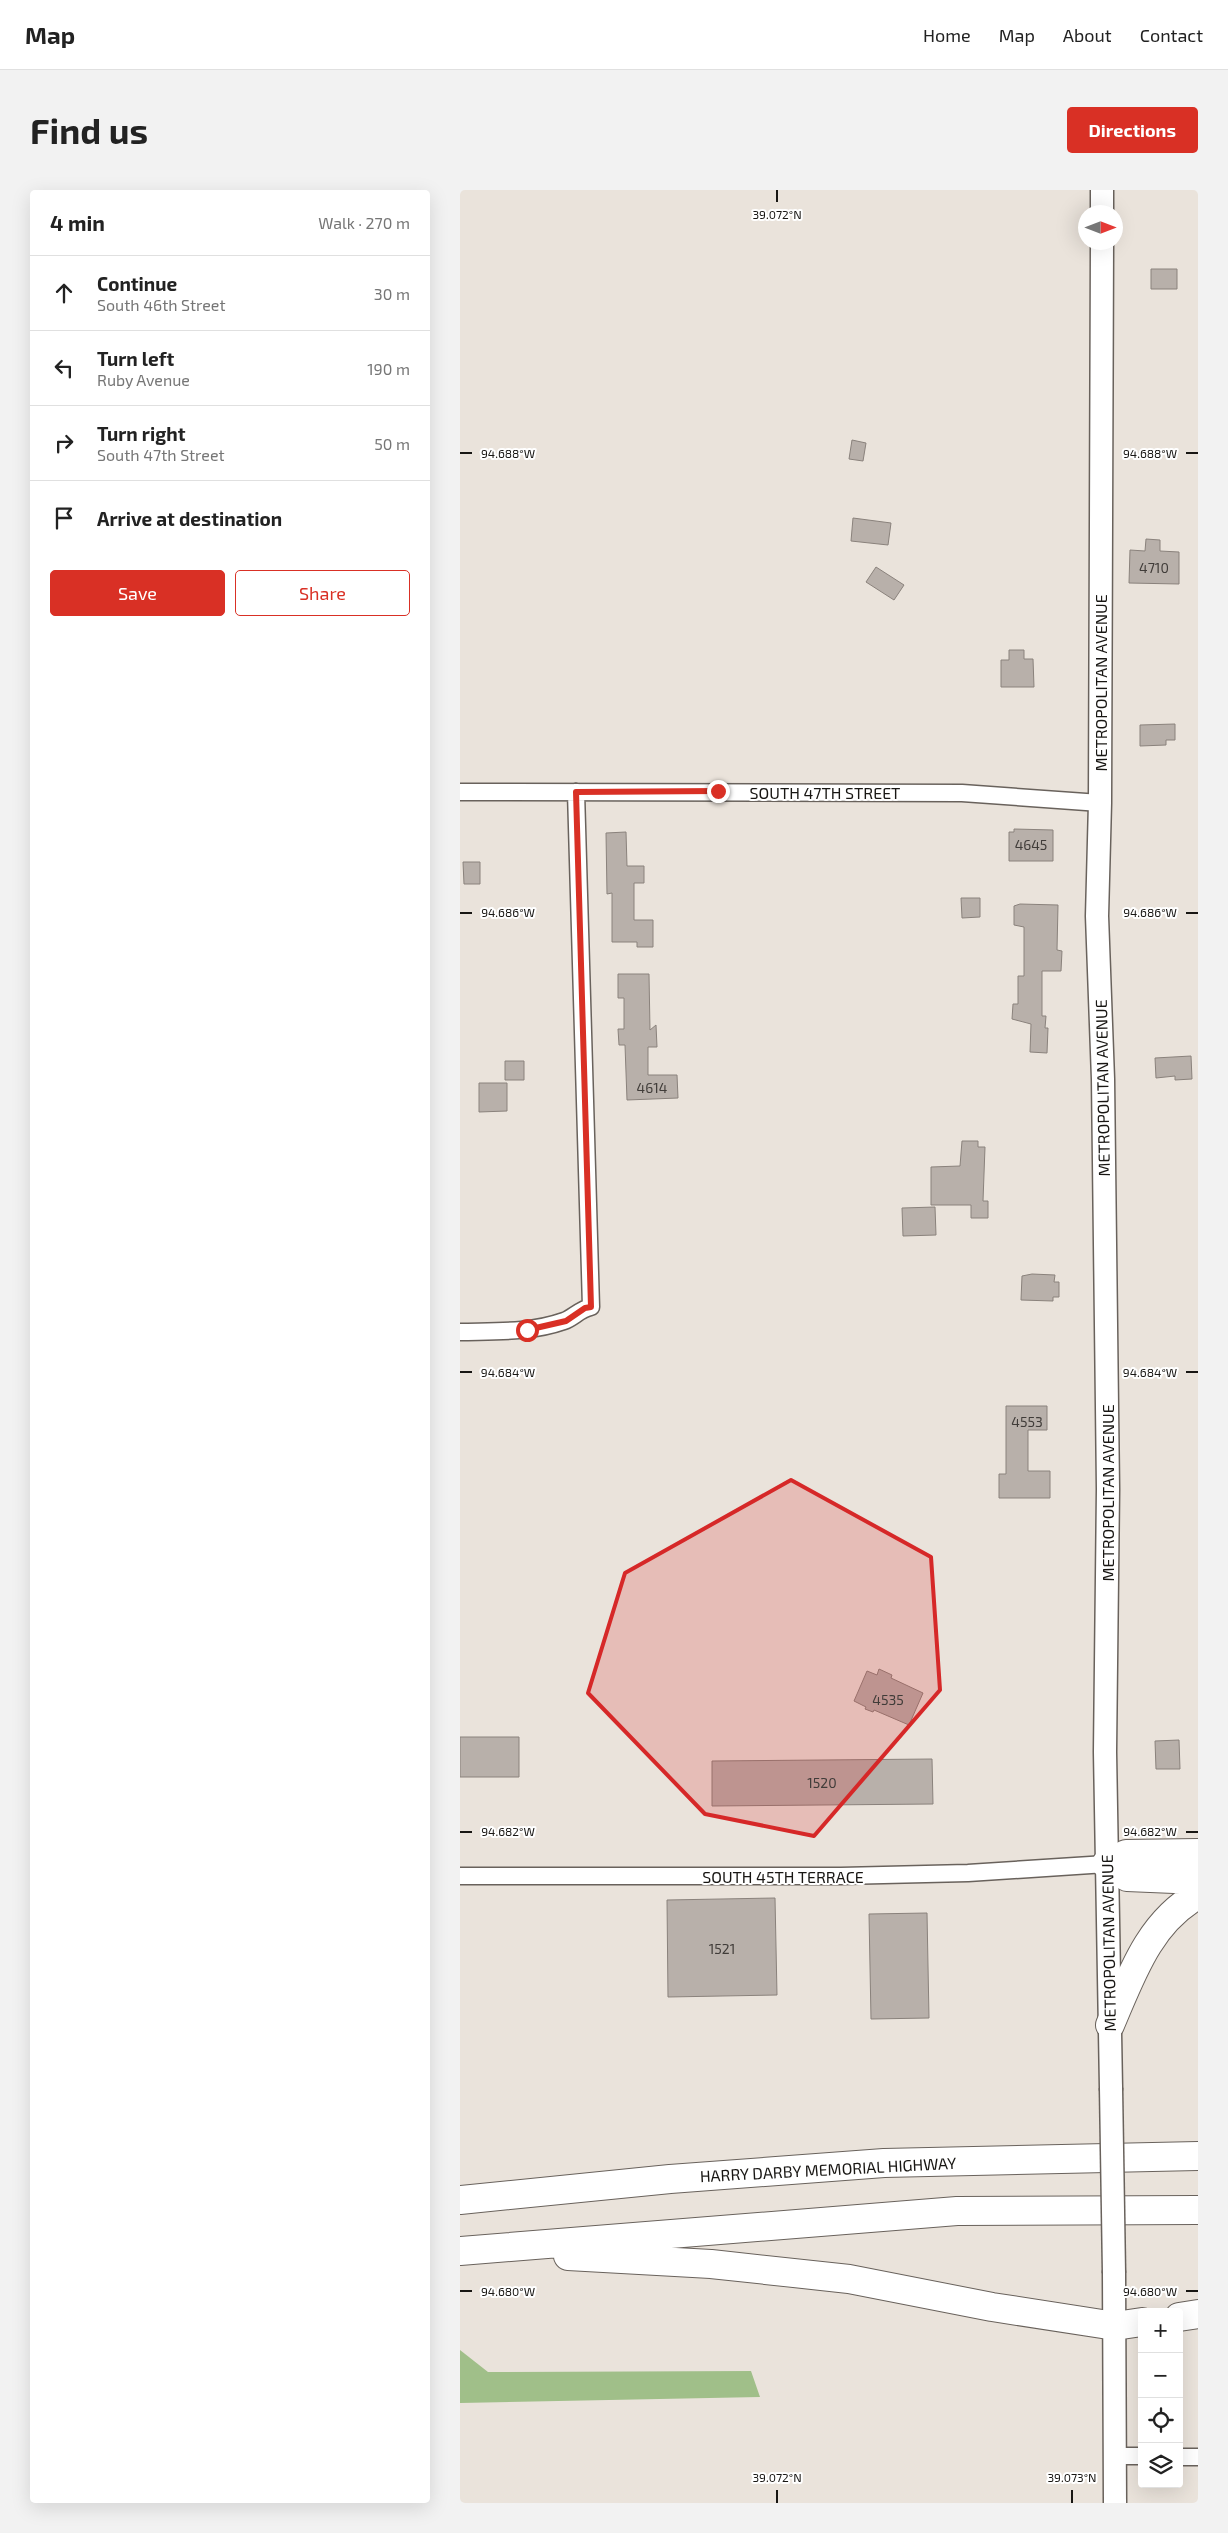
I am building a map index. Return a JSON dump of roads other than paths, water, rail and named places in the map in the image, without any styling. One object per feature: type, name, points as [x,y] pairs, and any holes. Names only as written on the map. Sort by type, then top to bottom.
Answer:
[{"type":"highway","points":[[1106,1864],[1126,1854],[1198,1853]]},
{"type":"highway","points":[[1106,1864],[1127,1877],[1198,1880]]},
{"type":"highway","points":[[1110,2025],[1141,1953],[1163,1922],[1198,1895]]},
{"type":"highway","name":"HARRY DARBY MEMORIAL HIGHWAY","points":[[460,2200],[670,2179],[884,2163],[1198,2156]]},
{"type":"highway","points":[[462,2251],[958,2211],[1198,2210]]},
{"type":"highway","points":[[462,2251],[711,2264],[849,2279],[992,2307],[1115,2326],[1138,2323]]},
{"type":"highway","points":[[1183,2316],[1198,2314]]},
{"type":"main road","points":[[1102,190],[1102,205]]},
{"type":"main road","name":"METROPOLITAN AVENUE","points":[[1102,250],[1100,803],[1097,916],[1103,1079],[1107,1421],[1106,1864],[1115,2326],[1115,2503]]},
{"type":"street","name":"SOUTH 47TH STREET","points":[[460,792],[962,793],[1100,803]]},
{"type":"street","points":[[460,1332],[527,1330],[566,1321],[585,1308],[591,1307],[576,792]]},
{"type":"street","name":"SOUTH 45TH TERRACE","points":[[460,1876],[841,1876],[968,1873],[1106,1864]]},
{"type":"street","points":[[1114,2456],[1138,2456]]},
{"type":"street","points":[[1183,2457],[1198,2457]]}]
